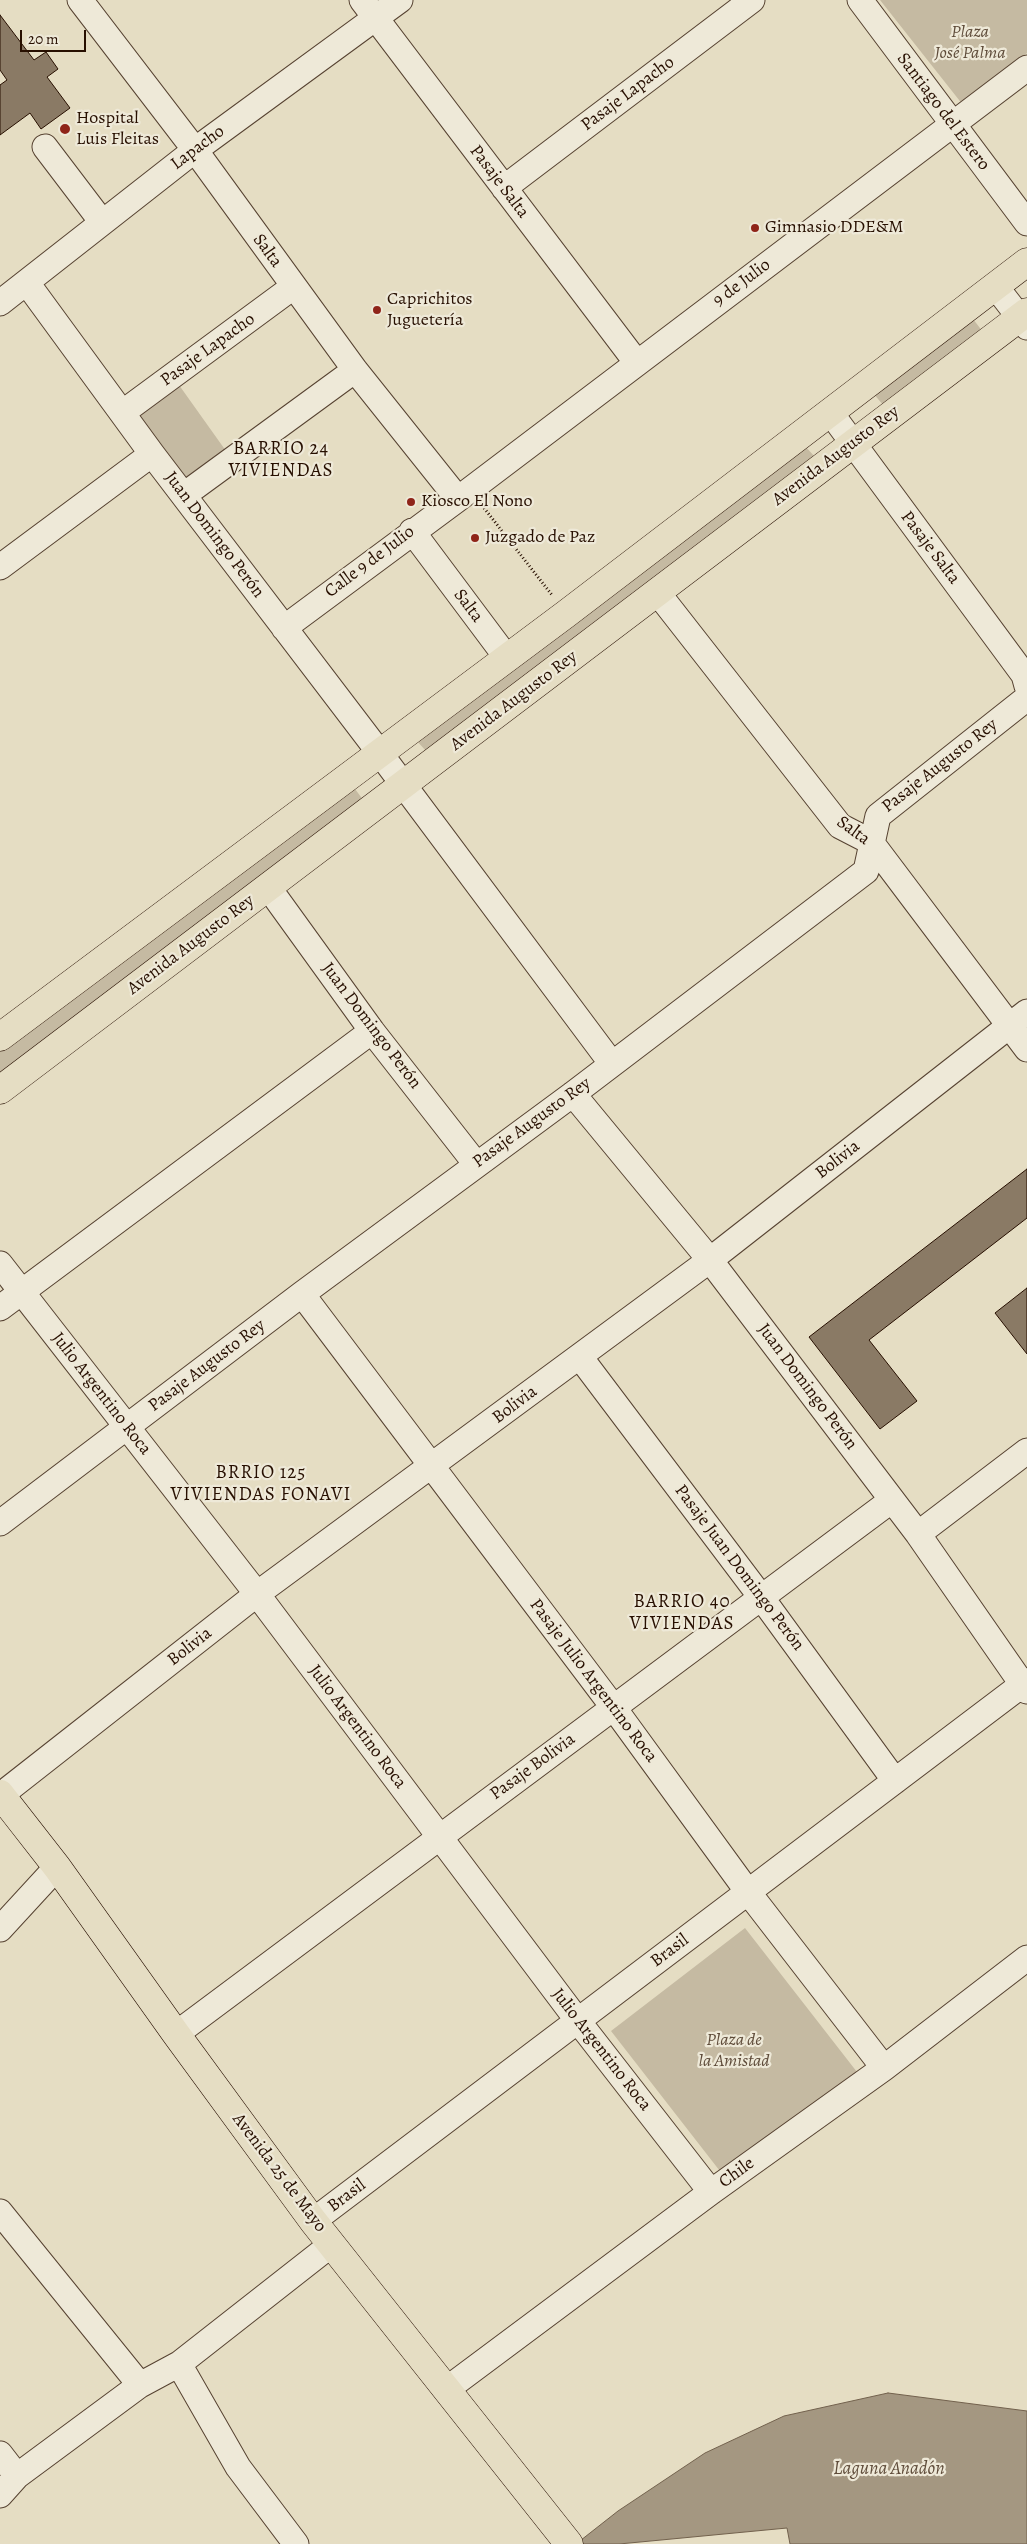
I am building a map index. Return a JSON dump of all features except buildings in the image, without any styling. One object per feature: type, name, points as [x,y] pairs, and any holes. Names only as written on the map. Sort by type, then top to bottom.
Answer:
[{"type":"main road","points":[[0,1037],[566,614],[1027,262]]},
{"type":"main road","name":"Avenida Augusto Rey","points":[[0,1090],[853,444],[1025,319]]},
{"type":"main road","name":"Avenida 25 de Mayo","points":[[0,1794],[57,1867],[313,2221],[561,2534]]},
{"type":"street","name":"Salta","points":[[80,0],[194,150],[355,370],[458,499]]},
{"type":"street","name":"Lapacho","points":[[0,303],[369,9],[400,0]]},
{"type":"street","name":"Pasaje Lapacho","points":[[504,188],[752,0]]},
{"type":"street","name":"Santiago del Estero","points":[[860,0],[1027,223]]},
{"type":"street","name":"Pasaje Salta","points":[[369,9],[637,363]]},
{"type":"street","name":"9 de Julio","points":[[458,499],[1027,68]]},
{"type":"street","points":[[45,147],[102,222]]},
{"type":"street","name":"Juan Domingo Perón","points":[[27,283],[152,454],[379,752],[612,1064]]},
{"type":"street","name":"Pasaje Lapacho","points":[[122,412],[293,287]]},
{"type":"street","points":[[996,287],[1025,319]]},
{"type":"street","points":[[184,495],[355,370]]},
{"type":"street","name":"Pasaje Salta","points":[[830,412],[1024,675],[1027,686]]},
{"type":"street","points":[[0,567],[152,454]]},
{"type":"street","name":"Calle 9 de Julio","points":[[284,628],[412,531],[458,499]]},
{"type":"street","name":"Salta","points":[[412,531],[507,658]]},
{"type":"street","name":"Salta","points":[[657,592],[840,826],[872,842],[1018,1019],[1027,1049]]},
{"type":"street","name":"Pasaje Augusto Rey","points":[[0,1523],[302,1294],[573,1094],[866,871],[878,816],[1027,698]]},
{"type":"street","name":"Juan Domingo Perón","points":[[268,887],[372,1031],[476,1164]]},
{"type":"street","name":"Bolivia","points":[[0,1794],[257,1594],[432,1467],[710,1260],[1018,1019]]},
{"type":"street","points":[[0,1308],[372,1031]]},
{"type":"street","name":"Juan Domingo Perón","points":[[573,1094],[710,1260],[918,1534],[1026,1686]]},
{"type":"street","name":"Julio Argentino Roca","points":[[0,1264],[257,1594],[578,2020],[711,2192]]},
{"type":"street","name":"Pasaje Julio Argentino Roca","points":[[302,1294],[614,1708],[748,1892],[884,2068]]},
{"type":"street","name":"Pasaje Juan Domingo Perón","points":[[580,1357],[761,1597],[896,1781]]},
{"type":"street","points":[[918,1534],[1027,1451]]},
{"type":"street","name":"Pasaje Bolivia","points":[[176,2034],[892,1500]]},
{"type":"street","name":"Brasil","points":[[313,2221],[748,1892],[1026,1686]]},
{"type":"street","points":[[0,1929],[57,1867]]},
{"type":"street","name":"Chile","points":[[447,2389],[711,2192],[884,2068],[1027,1958]]},
{"type":"street","points":[[0,2212],[140,2385]]},
{"type":"street","points":[[0,2495],[17,2476],[140,2385],[179,2364],[332,2244]]},
{"type":"street","points":[[179,2364],[238,2467],[296,2544]]},
{"type":"street","points":[[0,2454],[17,2476]]},
{"type":"path","points":[[458,499],[480,503],[566,614]]},
{"type":"green space","name":"Plaza José Palma","points":[[880,0],[1027,0],[1027,53],[963,105]]},
{"type":"green space","points":[[973,319],[983,332],[884,406],[873,393]]},
{"type":"green space","points":[[179,385],[226,451],[185,480],[138,414]]},
{"type":"green space","points":[[805,446],[814,456],[426,751],[416,740]]},
{"type":"green space","points":[[352,785],[364,801],[0,1076],[0,1051]]},
{"type":"green space","name":"Plaza de la Amistad","points":[[745,1928],[857,2072],[723,2175],[611,2031]]},
{"type":"water","name":"Laguna Anadón","points":[[888,2393],[1027,2411],[1027,2544],[790,2544],[787,2528],[619,2544],[576,2544],[618,2511],[705,2453],[784,2416]]},
{"type":"place","name":"Hospital Luis Fleitas","points":[[65,129]]},
{"type":"place","name":"Gimnasio DDE&M","points":[[755,228]]},
{"type":"place","name":"Caprichitos Juguetería","points":[[377,310]]},
{"type":"place","name":"Kiosco El Nono","points":[[411,502]]},
{"type":"place","name":"Juzgado de Paz","points":[[475,538]]},
{"type":"district","name":"BARRIO 24 VIVIENDAS","points":[[281,460]]},
{"type":"district","name":"BRRIO 125 VIVIENDAS FONAVI","points":[[261,1484]]},
{"type":"district","name":"BARRIO 40 VIVIENDAS","points":[[682,1613]]}]
